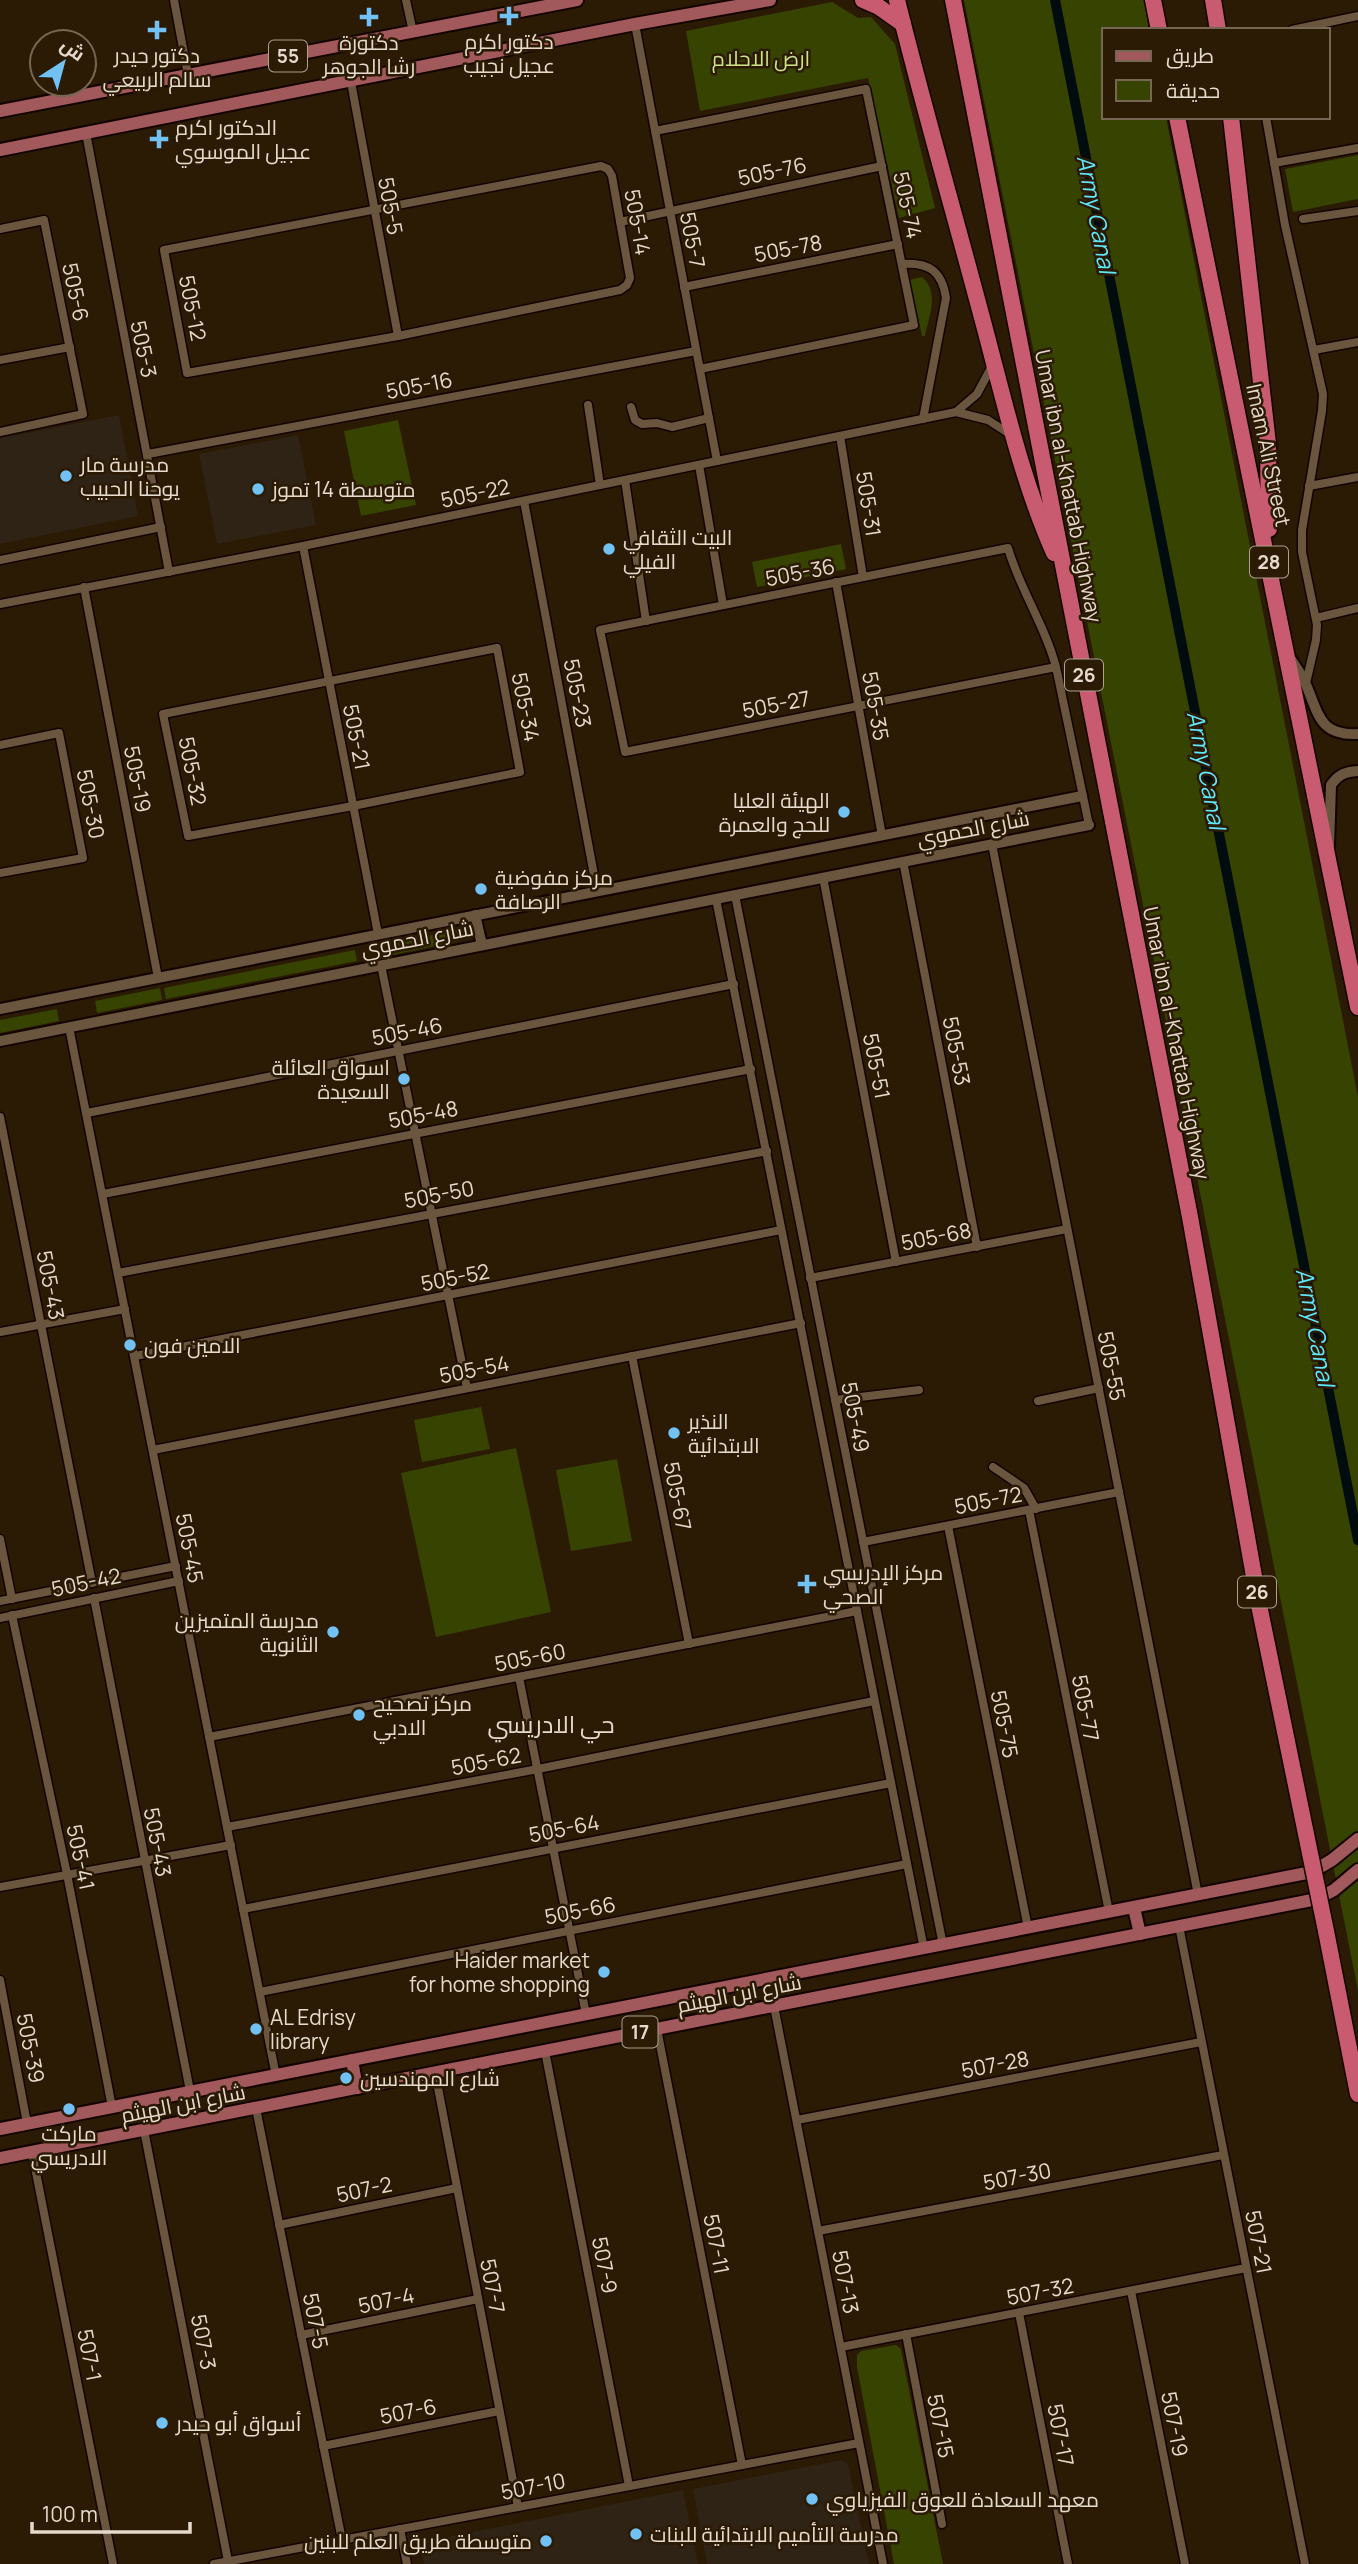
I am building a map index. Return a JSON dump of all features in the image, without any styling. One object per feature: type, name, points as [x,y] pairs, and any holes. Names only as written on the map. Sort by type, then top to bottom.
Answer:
[{"type":"highway","points":[[863,0],[879,6],[903,24]]},
{"type":"highway","points":[[897,0],[1012,435],[1037,513],[1066,579]]},
{"type":"highway","name":"Umar ibn al-Khattab Highway","points":[[953,0],[1215,1349],[1260,1610],[1358,2094]]},
{"type":"highway","points":[[1153,0],[1159,28]]},
{"type":"highway","points":[[1213,0],[1218,28]]},
{"type":"highway","name":"Imam Ali Street","points":[[1177,119],[1358,1007]]},
{"type":"highway","points":[[1231,119],[1268,444],[1269,563]]},
{"type":"main road","name":"55","points":[[0,111],[577,0]]},
{"type":"main road","name":"55","points":[[0,150],[635,24],[770,0]]},
{"type":"main road","name":"شارع ابن الهيثم","points":[[0,2129],[1312,1872],[1358,1839]]},
{"type":"main road","name":"شارع ابن الهيثم","points":[[0,2158],[1317,1899],[1335,1890],[1358,1870]]},
{"type":"main road","points":[[1134,1908],[1140,1934]]},
{"type":"main road","points":[[352,2060],[357,2088]]},
{"type":"street","points":[[174,0],[188,75]]},
{"type":"street","points":[[406,0],[413,32]]},
{"type":"street","points":[[1301,28],[1358,16]]},
{"type":"street","name":"505-7","points":[[635,24],[717,461]]},
{"type":"street","name":"505-5","points":[[351,82],[398,336]]},
{"type":"street","name":"505-74","points":[[655,131],[866,89],[914,325],[700,369]]},
{"type":"street","points":[[1266,119],[1285,225],[1322,386],[1323,402],[1301,541],[1315,618],[1316,640],[1306,683]]},
{"type":"street","name":"505-3","points":[[86,133],[169,572]]},
{"type":"street","points":[[1274,163],[1358,148]]},
{"type":"street","name":"505-14","points":[[374,211],[601,166],[608,169],[612,176],[631,278],[627,285],[620,290],[398,336]]},
{"type":"street","name":"505-76","points":[[620,222],[882,166]]},
{"type":"street","name":"505-12","points":[[374,211],[163,250],[187,373],[398,336]]},
{"type":"street","points":[[1303,219],[1358,211]]},
{"type":"street","name":"505-6","points":[[0,229],[44,220],[83,414],[0,432]]},
{"type":"street","name":"505-78","points":[[684,287],[898,244]]},
{"type":"street","points":[[902,264],[919,263],[933,270],[944,285],[946,298],[923,419]]},
{"type":"street","points":[[1314,350],[1358,342]]},
{"type":"street","points":[[0,360],[70,347]]},
{"type":"street","name":"505-16","points":[[148,454],[696,351]]},
{"type":"street","points":[[956,412],[977,394],[994,362]]},
{"type":"street","points":[[588,405],[600,485]]},
{"type":"street","points":[[631,407],[635,420],[642,424],[657,423],[672,427],[709,418]]},
{"type":"street","name":"505-22","points":[[0,604],[303,546],[956,412],[988,419],[1012,435]]},
{"type":"street","name":"505-31","points":[[840,436],[863,577]]},
{"type":"street","points":[[699,465],[723,605]]},
{"type":"street","points":[[1309,486],[1358,477]]},
{"type":"street","points":[[625,480],[646,621]]},
{"type":"street","name":"505-23","points":[[524,501],[597,891]]},
{"type":"street","points":[[0,560],[161,527]]},
{"type":"street","name":"505-21","points":[[303,546],[378,934]]},
{"type":"street","name":"505-36","points":[[600,630],[1008,548],[1017,578],[1046,633],[1056,667]]},
{"type":"street","name":"505-35","points":[[836,582],[882,836]]},
{"type":"street","name":"505-19","points":[[84,587],[158,978]]},
{"type":"street","points":[[1315,618],[1358,608]]},
{"type":"street","name":"505-27","points":[[600,630],[625,752],[1056,667]]},
{"type":"street","name":"505-34","points":[[329,680],[497,649],[520,772],[353,806]]},
{"type":"street","points":[[1287,654],[1306,683],[1325,727],[1340,734],[1358,734]]},
{"type":"street","points":[[1056,667],[1089,825]]},
{"type":"street","name":"505-32","points":[[329,680],[163,714],[188,836],[353,806]]},
{"type":"street","name":"505-30","points":[[0,744],[58,733],[83,858],[0,873]]},
{"type":"street","points":[[1328,852],[1331,785],[1345,772],[1358,771]]},
{"type":"street","name":"شارع الحموي","points":[[0,1009],[1082,796]]},
{"type":"street","name":"شارع الحموي","points":[[0,1041],[1089,825]]},
{"type":"street","name":"505-55","points":[[992,844],[1198,1895]]},
{"type":"street","name":"505-53","points":[[903,861],[977,1247]]},
{"type":"street","name":"505-51","points":[[823,877],[896,1262]]},
{"type":"street","name":"505-49","points":[[735,895],[943,1945]]},
{"type":"street","name":"505-49","points":[[716,899],[924,1949]]},
{"type":"street","points":[[475,915],[482,945]]},
{"type":"street","points":[[381,965],[467,1388]]},
{"type":"street","name":"505-46","points":[[87,1113],[734,985]]},
{"type":"street","name":"505-45","points":[[69,1027],[276,2076]]},
{"type":"street","name":"505-48","points":[[103,1194],[751,1069]]},
{"type":"street","name":"505-43","points":[[0,1117],[92,1583]]},
{"type":"street","name":"505-50","points":[[118,1273],[767,1151]]},
{"type":"street","name":"505-68","points":[[810,1278],[1067,1229]]},
{"type":"street","name":"505-52","points":[[135,1356],[781,1230]]},
{"type":"street","points":[[788,1256],[806,1252]]},
{"type":"street","points":[[0,1332],[125,1309]]},
{"type":"street","name":"505-54","points":[[153,1450],[801,1323]]},
{"type":"street","name":"505-67","points":[[632,1356],[689,1644]]},
{"type":"street","points":[[1038,1401],[1099,1388]]},
{"type":"street","points":[[835,1400],[919,1390]]},
{"type":"street","points":[[993,1467],[1024,1488],[1033,1509]]},
{"type":"street","name":"505-72","points":[[863,1542],[1119,1492]]},
{"type":"street","name":"505-77","points":[[1033,1509],[1109,1912]]},
{"type":"street","name":"505-75","points":[[948,1526],[1028,1928]]},
{"type":"street","points":[[0,1539],[12,1598]]},
{"type":"street","name":"505-42","points":[[0,1601],[176,1566]]},
{"type":"street","name":"505-42","points":[[0,1618],[179,1581]]},
{"type":"street","name":"505-43","points":[[94,1598],[190,2091]]},
{"type":"street","name":"505-60","points":[[209,1737],[857,1611]]},
{"type":"street","name":"505-41","points":[[12,1615],[67,1874],[112,2107]]},
{"type":"street","points":[[519,1677],[586,2014]]},
{"type":"street","name":"505-62","points":[[227,1827],[874,1702]]},
{"type":"street","name":"505-64","points":[[243,1909],[891,1783]]},
{"type":"street","points":[[0,1887],[231,1845]]},
{"type":"street","name":"505-66","points":[[260,1992],[907,1864]]},
{"type":"street","name":"507-21","points":[[1179,1926],[1305,2564]]},
{"type":"street","name":"505-39","points":[[0,1980],[27,2123]]},
{"type":"street","name":"507-13","points":[[774,2006],[883,2564]]},
{"type":"street","name":"507-11","points":[[657,2029],[742,2465]]},
{"type":"street","name":"507-28","points":[[797,2120],[1201,2042]]},
{"type":"street","name":"507-9","points":[[545,2051],[629,2486]]},
{"type":"street","name":"507-7","points":[[435,2072],[518,2507]]},
{"type":"street","name":"507-5","points":[[256,2108],[342,2540]]},
{"type":"street","name":"507-3","points":[[144,2130],[229,2561]]},
{"type":"street","name":"507-1","points":[[32,2152],[113,2564]]},
{"type":"street","name":"507-30","points":[[818,2231],[1223,2155]]},
{"type":"street","name":"507-2","points":[[279,2225],[457,2188]]},
{"type":"street","name":"507-32","points":[[841,2347],[1246,2268]]},
{"type":"street","name":"507-19","points":[[1131,2291],[1185,2564]]},
{"type":"street","name":"507-4","points":[[301,2335],[478,2299]]},
{"type":"street","name":"507-17","points":[[1018,2313],[1068,2564]]},
{"type":"street","name":"507-15","points":[[906,2334],[942,2524]]},
{"type":"street","name":"507-6","points":[[323,2446],[499,2411]]},
{"type":"street","name":"507-10","points":[[214,2564],[859,2443]]},
{"type":"street","points":[[400,2529],[407,2564]]},
{"type":"shaded area","name":"مدرسة مار يوحنا الحبيب","points":[[119,415],[138,516],[0,544],[0,438]]},
{"type":"shaded area","name":"متوسطة 14 تموز","points":[[298,435],[316,525],[217,544],[199,454]]},
{"type":"shaded area","points":[[841,2460],[848,2464],[869,2564],[707,2564],[693,2489]]},
{"type":"shaded area","points":[[683,2490],[698,2564],[424,2564],[421,2550],[428,2541]]},
{"type":"green space","points":[[964,0],[1144,0],[1149,28],[1102,28],[1102,119],[1166,119],[1358,1097],[1358,1991]]},
{"type":"green space","name":"ارض الاحلام","points":[[832,2],[858,18],[871,17],[895,44],[935,208],[899,218],[868,78],[700,111],[686,31]]},
{"type":"green space","points":[[1358,155],[1358,199],[1293,212],[1285,169]]},
{"type":"green space","points":[[922,277],[931,290],[932,297],[925,336],[922,336],[910,280]]},
{"type":"green space","points":[[398,420],[416,505],[361,516],[344,431]]},
{"type":"green space","points":[[841,544],[846,569],[757,587],[752,562]]},
{"type":"green space","points":[[459,930],[464,936],[459,941],[388,956],[385,944]]},
{"type":"green space","points":[[355,950],[357,961],[166,999],[164,988]]},
{"type":"green space","points":[[160,988],[162,1000],[97,1013],[95,1001]]},
{"type":"green space","points":[[57,1009],[59,1021],[0,1033],[0,1020]]},
{"type":"green space","points":[[481,1407],[490,1449],[422,1462],[414,1420]]},
{"type":"green space","points":[[516,1448],[551,1612],[436,1637],[401,1473]]},
{"type":"green space","points":[[617,1459],[632,1541],[571,1551],[556,1470]]},
{"type":"green space","points":[[896,2345],[901,2349],[943,2564],[894,2564],[857,2355],[861,2351]]},
{"type":"waterway","name":"Army Canal","points":[[1055,0],[1358,1540]]},
{"type":"place","name":"دكتور اكرم عجيل نجيب","points":[[509,16]]},
{"type":"place","name":"دكتورة رشا الجوهر","points":[[369,17]]},
{"type":"place","name":"دكتور حيدر سالم الربيعي","points":[[157,30]]},
{"type":"place","name":"الدكتور اكرم عجيل الموسوي","points":[[159,139]]},
{"type":"place","name":"مدرسة مار يوحنا الحبيب","points":[[66,476]]},
{"type":"place","name":"متوسطة 14 تموز","points":[[258,489]]},
{"type":"place","name":"البيت الثقافي الفيلي","points":[[609,549]]},
{"type":"place","name":"الهيئة العليا للحج والعمرة","points":[[844,812]]},
{"type":"place","name":"مركز مفوضية الرصافة","points":[[481,889]]},
{"type":"place","name":"اسواق العائلة السعيدة","points":[[404,1079]]},
{"type":"place","name":"الامين فون","points":[[130,1345]]},
{"type":"place","name":"النذير الابتدائية","points":[[674,1433]]},
{"type":"place","name":"مركز الإدريسي الصحي","points":[[807,1584]]},
{"type":"place","name":"مدرسة المتميزين الثانوية","points":[[333,1632]]},
{"type":"place","name":"مركز تصحيح الادبي","points":[[359,1715]]},
{"type":"place","name":"Haider market for home shopping","points":[[604,1972]]},
{"type":"place","name":"AL Edrisy library","points":[[256,2029]]},
{"type":"place","name":"شارع المهندسين","points":[[346,2078]]},
{"type":"place","name":"ماركت الادريسي","points":[[69,2109]]},
{"type":"place","name":"أسواق أبو حيدر","points":[[162,2423]]},
{"type":"place","name":"معهد السعادة للعوق الفيزياوي","points":[[812,2499]]},
{"type":"place","name":"مدرسة التأميم الابتدائية للبنات","points":[[636,2534]]},
{"type":"place","name":"متوسطة طريق العلم للبنين","points":[[546,2541]]},
{"type":"district","name":"حي الادريسي","points":[[551,1723]]}]
